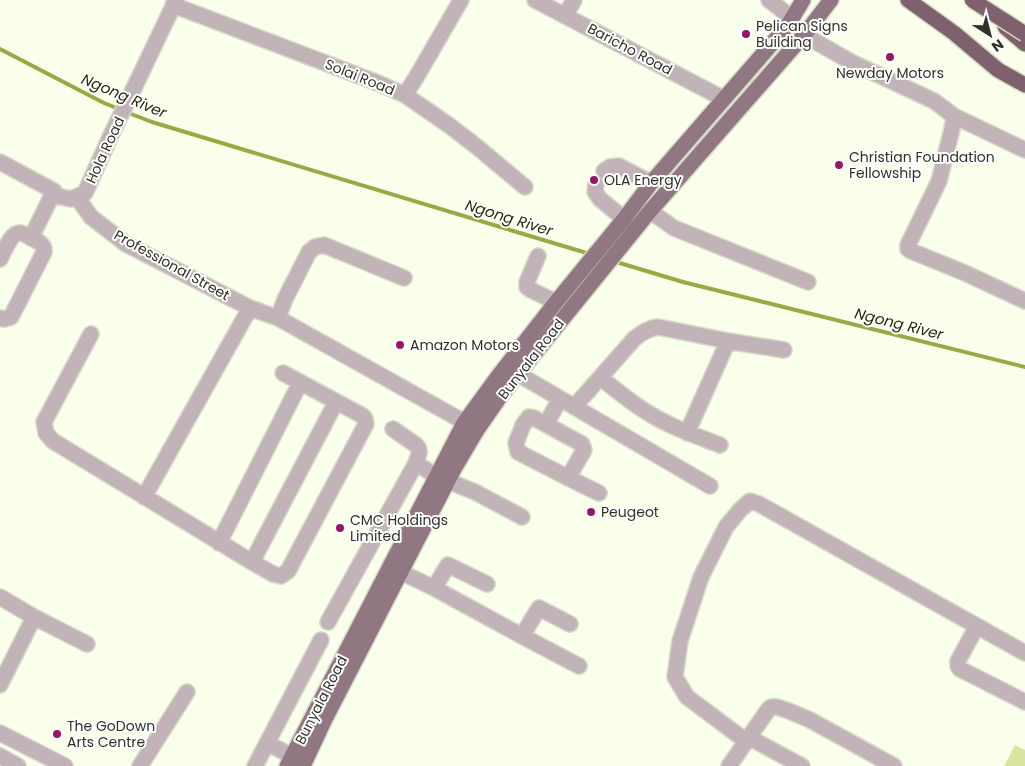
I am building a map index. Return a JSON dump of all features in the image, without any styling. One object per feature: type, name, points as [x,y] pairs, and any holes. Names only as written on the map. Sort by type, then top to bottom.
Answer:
[{"type":"highway","points":[[908,0],[954,34],[1025,92]]},
{"type":"highway","points":[[919,0],[1025,79]]},
{"type":"highway","points":[[973,0],[1025,34]]},
{"type":"highway","points":[[973,0],[1025,44]]},
{"type":"highway","points":[[998,70],[1025,85]]},
{"type":"main road","name":"Bunyala Road","points":[[294,763],[325,719],[395,569],[499,375],[651,183],[788,25],[803,0]]},
{"type":"main road","name":"Bunyala Road","points":[[471,426],[502,394],[650,211],[804,35],[831,0]]},
{"type":"street","points":[[405,95],[461,0]]},
{"type":"street","name":"Baricho Road","points":[[535,0],[724,99]]},
{"type":"street","points":[[565,16],[574,0]]},
{"type":"street","points":[[769,0],[792,18]]},
{"type":"street","name":"Solai Road","points":[[174,2],[405,95],[476,146],[524,187]]},
{"type":"street","name":"Hola Road","points":[[55,193],[71,199],[85,193],[174,2]]},
{"type":"street","points":[[804,35],[853,63],[934,101],[954,116],[1025,150]]},
{"type":"street","points":[[954,116],[939,181],[908,248],[910,251],[965,273],[1025,302]]},
{"type":"street","points":[[0,162],[55,193],[32,238]]},
{"type":"street","points":[[604,171],[610,167],[619,166],[651,183]]},
{"type":"street","points":[[596,184],[595,192],[600,199],[624,219]]},
{"type":"street","name":"Professional Street","points":[[77,197],[91,217],[126,244],[250,308],[278,318],[471,426]]},
{"type":"street","points":[[650,211],[674,228],[808,282]]},
{"type":"street","points":[[0,258],[12,237],[20,233],[32,238],[43,245],[44,248],[44,252],[11,317],[4,320],[0,318]]},
{"type":"street","points":[[278,318],[298,273],[309,252],[315,247],[324,245],[404,278]]},
{"type":"street","points":[[538,256],[527,282],[528,287],[556,302]]},
{"type":"street","points":[[144,497],[250,308]]},
{"type":"street","points":[[574,407],[635,338],[650,328],[658,327],[784,350]]},
{"type":"street","points":[[91,334],[44,422],[46,433],[53,441],[144,497],[252,562],[273,574],[281,576],[288,571],[366,424],[363,416],[283,373]]},
{"type":"street","points":[[688,433],[728,341]]},
{"type":"street","points":[[518,374],[710,486]]},
{"type":"street","points":[[601,378],[643,410],[664,422],[720,445]]},
{"type":"street","points":[[219,542],[300,382]]},
{"type":"street","points":[[546,424],[560,399]]},
{"type":"street","points":[[252,562],[336,402]]},
{"type":"street","points":[[568,478],[584,450],[582,444],[534,418],[529,418],[523,426],[516,443],[518,452],[568,478],[599,493]]},
{"type":"street","points":[[328,622],[416,463],[420,452],[418,448],[393,429]]},
{"type":"street","points":[[416,463],[442,479],[474,492],[522,517]]},
{"type":"street","points":[[802,766],[747,739],[687,697],[675,677],[680,642],[701,576],[726,527],[750,501],[759,504],[1025,652]]},
{"type":"street","points":[[434,588],[448,565],[487,584]]},
{"type":"street","points":[[395,569],[579,666]]},
{"type":"street","points":[[0,598],[87,644]]},
{"type":"street","points":[[522,636],[539,608],[570,624]]},
{"type":"street","points":[[0,685],[34,617]]},
{"type":"street","points":[[977,626],[958,661],[958,666],[960,669],[1025,702]]},
{"type":"street","points":[[255,766],[321,640]]},
{"type":"street","points":[[140,766],[187,692]]},
{"type":"street","points":[[729,766],[771,707],[777,707],[810,720],[894,766]]},
{"type":"street","points":[[0,733],[65,766]]},
{"type":"street","points":[[267,743],[294,763]]},
{"type":"street","points":[[0,756],[18,766]]},
{"type":"green space","points":[[1015,745],[1025,750],[1025,766],[1004,766]]},
{"type":"waterway","name":"Ngong River","points":[[0,49],[119,109]]},
{"type":"waterway","name":"Ngong River","points":[[126,112],[152,122],[590,254]]},
{"type":"waterway","name":"Ngong River","points":[[613,261],[683,282],[1025,367]]},
{"type":"place","name":"Pelican Signs Building","points":[[746,34]]},
{"type":"place","name":"Newday Motors","points":[[890,57]]},
{"type":"place","name":"Christian Foundation Fellowship","points":[[839,165]]},
{"type":"place","name":"OLA Energy","points":[[594,180]]},
{"type":"place","name":"Amazon Motors","points":[[400,345]]},
{"type":"place","name":"Peugeot","points":[[591,512]]},
{"type":"place","name":"CMC Holdings Limited","points":[[340,528]]},
{"type":"place","name":"The GoDown Arts Centre","points":[[57,734]]}]
